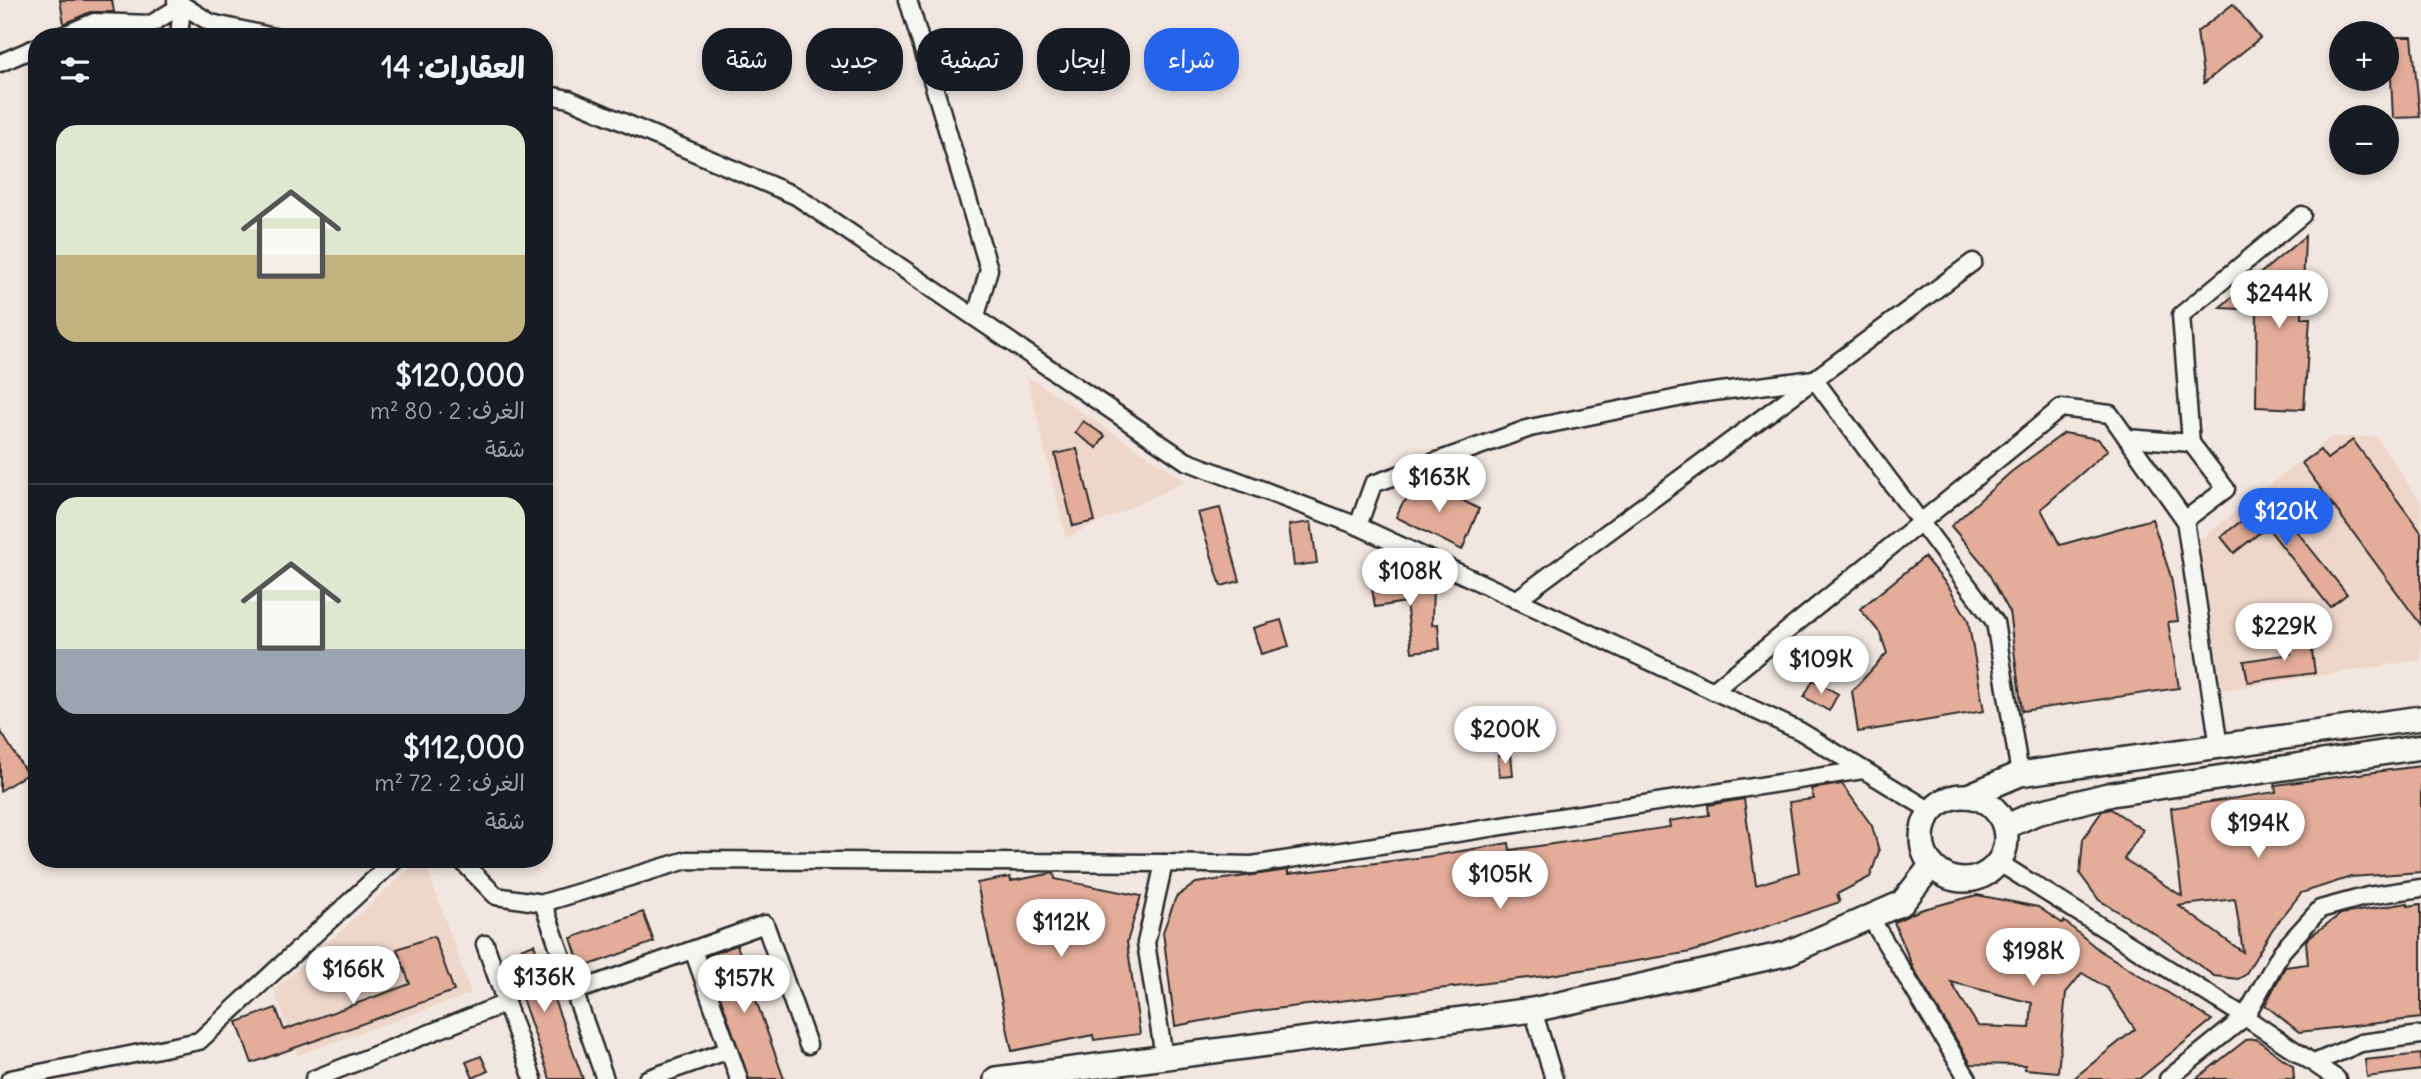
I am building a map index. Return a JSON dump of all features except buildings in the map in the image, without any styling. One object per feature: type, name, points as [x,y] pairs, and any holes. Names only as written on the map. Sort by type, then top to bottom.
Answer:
[{"type":"street","points":[[908,0],[989,269],[976,316]]},
{"type":"street","points":[[80,28],[94,22],[150,24],[178,3]]},
{"type":"street","points":[[178,3],[179,28]]},
{"type":"street","points":[[178,3],[211,23],[234,28]]},
{"type":"street","points":[[0,63],[28,51]]},
{"type":"street","points":[[553,96],[569,99],[796,196],[1186,461],[1358,526],[1713,691],[1800,732],[1931,811]]},
{"type":"street","points":[[2185,520],[2226,489],[2191,443],[2181,315],[2302,215]]},
{"type":"street","points":[[1516,600],[1973,262]]},
{"type":"street","points":[[1358,526],[1373,484],[1530,428],[1698,394],[1814,379]]},
{"type":"street","points":[[1814,379],[1995,622],[2020,774]]},
{"type":"street","points":[[1713,691],[2061,408],[2110,414],[2185,520],[2220,747]]},
{"type":"street","points":[[2127,438],[2191,443]]},
{"type":"street","points":[[1968,796],[2020,774],[2421,718]]},
{"type":"street","points":[[2005,827],[2036,813],[2112,794],[2421,747]]},
{"type":"street","points":[[469,868],[496,895],[543,903],[687,860],[1252,865],[1863,770]]},
{"type":"street","points":[[1954,796],[1968,796],[1984,801],[1997,812],[2005,827],[2006,845],[1998,862],[1990,871],[1966,880],[1942,874],[1924,853],[1924,824],[1931,811],[1954,796]]},
{"type":"street","points":[[1998,862],[2245,1017],[2337,1079]]},
{"type":"street","points":[[1164,863],[1146,943],[1164,1057]]},
{"type":"street","points":[[1005,1078],[1533,1010],[1785,954],[1902,902],[1932,865]]},
{"type":"street","points":[[10,1079],[199,1041],[386,868]]},
{"type":"street","points":[[2168,1079],[2245,1017],[2282,951],[2320,909],[2368,896],[2421,888]]},
{"type":"street","points":[[543,903],[605,1079]]},
{"type":"street","points":[[1870,917],[1968,1079]]},
{"type":"street","points":[[574,992],[765,924],[808,1045]]},
{"type":"street","points":[[485,944],[533,1079]]},
{"type":"street","points":[[693,950],[739,1079]]},
{"type":"street","points":[[314,1079],[506,1003]]},
{"type":"street","points":[[1533,1010],[1554,1079]]},
{"type":"street","points":[[2314,1063],[2361,1042],[2421,1035]]},
{"type":"street","points":[[647,1079],[729,1050]]},
{"type":"shaded area","points":[[1027,376],[1186,481],[1066,538]]},
{"type":"shaded area","points":[[2331,437],[2376,437],[2421,502],[2421,660],[2222,690],[2199,540]]},
{"type":"shaded area","points":[[411,868],[427,868],[471,994],[297,1055],[274,990]]}]
